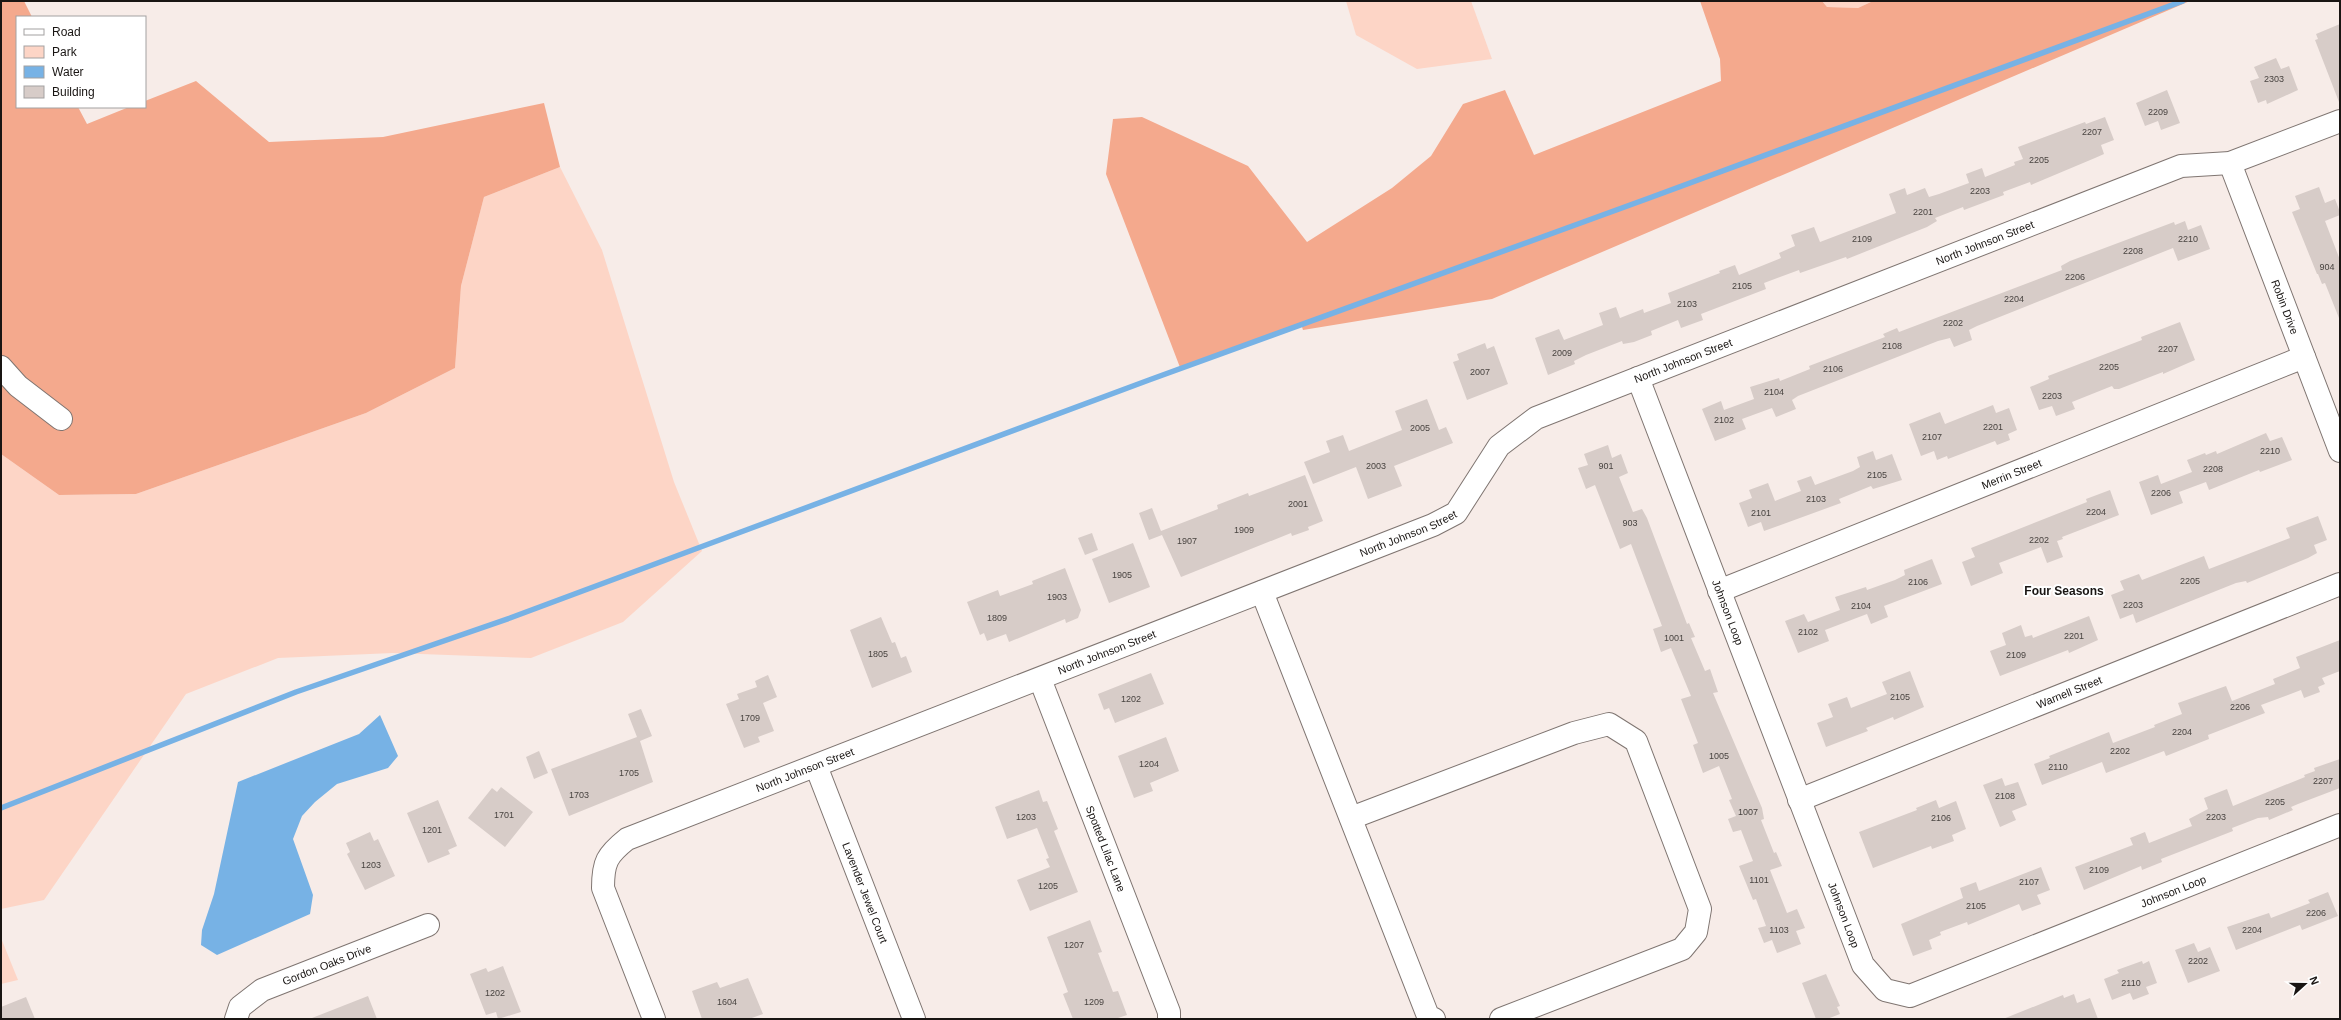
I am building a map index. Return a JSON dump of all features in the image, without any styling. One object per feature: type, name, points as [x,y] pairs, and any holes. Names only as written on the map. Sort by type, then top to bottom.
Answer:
[{"type":"street","name":"North Johnson Street","points":[[654,1019],[603,888],[603,866],[612,851],[627,839],[1433,525],[1456,513],[1499,446],[1514,433],[1536,418],[2181,166],[2230,163],[2340,121]]},
{"type":"street","name":"Robin Drive","points":[[2230,163],[2340,451]]},
{"type":"street","name":"Merrin Street","points":[[1719,591],[2304,357]]},
{"type":"street","points":[[1,367],[18,386],[61,419]]},
{"type":"street","name":"Johnson Loop","points":[[1638,378],[1863,966],[1885,990],[1910,996],[2340,825]]},
{"type":"street","name":"Warnell Street","points":[[1799,800],[2340,584]]},
{"type":"street","points":[[1262,592],[1428,1016],[1434,1019]]},
{"type":"street","name":"Spotted Lilac Lane","points":[[1040,679],[1169,1012],[1169,1019]]},
{"type":"street","points":[[1351,818],[1574,733],[1609,724],[1636,742],[1700,909],[1696,932],[1682,949],[1501,1019]]},
{"type":"street","name":"Lavender Jewel Court","points":[[816,766],[914,1019]]},
{"type":"street","name":"Gordon Oaks Drive","points":[[236,1019],[240,1007],[262,990],[428,925]]},
{"type":"green space","points":[[1346,1],[1471,1],[1492,59],[1417,69],[1356,35]]},
{"type":"green space","points":[[1822,1],[1873,1],[1858,8],[1827,7]]},
{"type":"green space","points":[[560,167],[602,250],[674,482],[702,551],[623,622],[531,658],[393,653],[278,658],[186,694],[44,900],[1,909],[1,454],[59,495],[136,494],[366,413],[455,368],[461,286],[484,197]]},
{"type":"green space","points":[[1,938],[18,980],[1,984]]},
{"type":"shaded area","points":[[1,1],[24,1],[32,16],[16,16],[16,108],[79,108],[87,124],[127,108],[146,108],[146,101],[196,81],[269,142],[383,137],[544,103],[560,167],[484,197],[461,286],[455,368],[366,413],[136,494],[59,495],[1,454]]},
{"type":"shaded area","points":[[1700,1],[1822,1],[1827,7],[1858,8],[1873,1],[2190,1],[1492,299],[1303,330],[1301,324],[1181,370],[1106,174],[1113,119],[1142,117],[1248,166],[1307,242],[1392,188],[1431,156],[1463,104],[1505,90],[1534,155],[1721,81],[1720,59]]},
{"type":"water","points":[[380,715],[398,756],[388,768],[337,784],[315,802],[302,816],[293,839],[313,895],[310,914],[217,955],[201,945],[202,930],[214,894],[238,782],[359,734]]},
{"type":"building","points":[[2340,24],[2339,102],[2315,40],[2318,39],[2316,34]]},
{"type":"building","points":[[2276,58],[2281,69],[2289,66],[2298,90],[2267,104],[2266,100],[2258,103],[2250,81],[2259,78],[2254,67]]},
{"type":"building","points":[[2167,90],[2180,123],[2161,130],[2158,121],[2145,126],[2136,103]]},
{"type":"building","points":[[2105,117],[2114,140],[2101,145],[2104,154],[2031,185],[2030,182],[2003,192],[2004,195],[1964,210],[1963,207],[1935,218],[1937,221],[1927,227],[1847,259],[1846,257],[1800,273],[1799,270],[1764,283],[1766,289],[1701,314],[1703,320],[1681,328],[1678,320],[1651,331],[1652,335],[1634,342],[1623,344],[1622,341],[1586,355],[1574,361],[1575,364],[1548,375],[1535,338],[1559,329],[1564,340],[1603,325],[1599,313],[1616,307],[1620,318],[1643,309],[1644,313],[1671,303],[1668,293],[1720,273],[1719,271],[1735,265],[1739,275],[1781,258],[1779,253],[1795,246],[1791,235],[1814,227],[1820,242],[1896,213],[1889,194],[1905,188],[1907,195],[1925,188],[1929,197],[1939,194],[1969,183],[1966,174],[1982,168],[1985,177],[2015,165],[2014,162],[2023,159],[2018,147],[2085,122],[2086,124]]},
{"type":"building","points":[[2319,187],[2325,203],[2335,199],[2340,212],[2340,215],[2325,221],[2340,260],[2339,318],[2325,283],[2322,284],[2317,274],[2292,212],[2300,209],[2295,196]]},
{"type":"building","points":[[2185,221],[2188,230],[2201,225],[2210,249],[2178,261],[2173,248],[1977,326],[1969,330],[1972,340],[1954,347],[1950,338],[1938,341],[1798,396],[1792,400],[1796,409],[1776,417],[1772,408],[1742,419],[1746,429],[1715,441],[1702,409],[1721,401],[1724,410],[1754,399],[1750,387],[1779,378],[1780,381],[1810,369],[1809,366],[1885,337],[1883,334],[1897,328],[1899,332],[2062,270],[2061,266],[2070,261],[2174,222],[2175,225]]},
{"type":"building","points":[[2180,322],[2195,360],[2163,374],[2163,372],[2119,389],[2114,389],[2112,386],[2072,402],[2075,409],[2056,416],[2052,406],[2039,410],[2030,387],[2049,379],[2048,376],[2142,340],[2141,337]]},
{"type":"building","points":[[1485,343],[1487,349],[1494,346],[1508,384],[1467,400],[1453,362],[1459,360],[1457,354]]},
{"type":"building","points":[[1427,399],[1439,430],[1446,427],[1453,443],[1394,466],[1402,486],[1368,499],[1356,467],[1313,484],[1304,462],[1330,452],[1326,441],[1343,435],[1349,451],[1402,430],[1395,411]]},
{"type":"building","points":[[1993,405],[1996,413],[2009,408],[2017,430],[2008,434],[2010,440],[1997,445],[1995,441],[1948,459],[1947,456],[1937,460],[1934,451],[1921,456],[1909,424],[1940,412],[1945,424]]},
{"type":"building","points":[[2266,433],[2270,441],[2282,437],[2292,460],[2260,472],[2259,470],[2209,490],[2206,482],[2179,492],[2183,503],[2151,515],[2139,482],[2158,475],[2161,484],[2192,472],[2187,460],[2205,453],[2206,455],[2216,451],[2217,454]]},
{"type":"building","points":[[1608,445],[1612,458],[1621,454],[1628,473],[1619,477],[1633,512],[1642,509],[1647,518],[1687,624],[1689,623],[1695,637],[1691,638],[1705,671],[1710,669],[1718,692],[1713,693],[1762,808],[1764,819],[1761,820],[1774,853],[1776,852],[1782,866],[1770,870],[1787,913],[1797,909],[1805,928],[1796,931],[1801,944],[1777,953],[1772,940],[1764,943],[1758,928],[1766,926],[1756,899],[1753,900],[1739,866],[1753,861],[1741,830],[1733,832],[1728,819],[1736,816],[1729,800],[1732,799],[1719,766],[1703,773],[1693,745],[1698,743],[1681,699],[1691,696],[1671,648],[1661,652],[1653,629],[1662,626],[1631,544],[1620,549],[1595,485],[1586,489],[1578,468],[1588,465],[1584,454]]},
{"type":"building","points":[[1873,451],[1876,460],[1892,454],[1902,480],[1873,489],[1871,486],[1839,499],[1841,503],[1764,531],[1761,522],[1748,527],[1739,503],[1752,498],[1749,490],[1768,483],[1775,501],[1801,491],[1797,481],[1811,476],[1815,485],[1853,471],[1860,467],[1857,457]]},
{"type":"building","points":[[1305,475],[1323,521],[1308,527],[1309,530],[1292,536],[1291,533],[1181,577],[1162,535],[1149,540],[1139,513],[1152,508],[1161,531],[1218,509],[1217,505],[1248,493],[1249,496]]},
{"type":"building","points":[[2110,490],[2119,515],[2062,537],[2063,539],[2057,541],[2063,557],[2047,563],[2041,547],[1999,563],[2003,573],[1971,586],[1962,562],[1975,557],[1971,548],[2087,502],[2086,499]]},
{"type":"building","points":[[2318,516],[2327,540],[2314,545],[2317,553],[2308,558],[2247,583],[2246,581],[2236,583],[2136,623],[2133,614],[2120,619],[2111,595],[2124,590],[2120,581],[2139,574],[2142,580],[2204,556],[2209,569],[2290,538],[2286,528]]},
{"type":"building","points":[[1092,533],[1098,550],[1085,555],[1078,538]]},
{"type":"building","points":[[1133,543],[1150,587],[1109,603],[1092,559]]},
{"type":"building","points":[[1932,559],[1942,584],[1884,606],[1888,617],[1871,624],[1867,614],[1825,630],[1829,641],[1798,653],[1785,621],[1804,614],[1808,622],[1840,610],[1835,597],[1866,587],[1867,590],[1895,580],[1905,575],[1904,570]]},
{"type":"building","points":[[1065,568],[1081,610],[1078,618],[1066,623],[1065,619],[1009,642],[1006,634],[987,641],[984,633],[980,635],[967,602],[998,590],[1000,596],[1033,584],[1032,581]]},
{"type":"building","points":[[2089,616],[2098,640],[2069,653],[2068,650],[2000,676],[1990,651],[2006,645],[2002,633],[2021,625],[2025,637],[2032,635],[2033,638]]},
{"type":"building","points":[[881,617],[892,643],[895,642],[901,658],[906,656],[912,672],[872,688],[850,630]]},
{"type":"building","points":[[2340,640],[2340,671],[2322,678],[2325,684],[2318,687],[2320,692],[2304,698],[2301,690],[2261,705],[2265,713],[2208,735],[2209,739],[2166,756],[2164,751],[2106,773],[2102,762],[2042,785],[2034,764],[2050,758],[2049,756],[2109,732],[2113,743],[2155,727],[2154,725],[2182,714],[2178,703],[2226,686],[2232,701],[2275,684],[2273,679],[2300,668],[2296,657]]},
{"type":"building","points":[[1910,671],[1924,707],[1894,720],[1893,717],[1866,728],[1868,731],[1826,747],[1817,723],[1833,717],[1828,704],[1847,697],[1851,708],[1887,694],[1882,682]]},
{"type":"building","points":[[1151,673],[1164,704],[1115,723],[1109,708],[1104,710],[1098,694]]},
{"type":"building","points":[[768,675],[777,697],[763,703],[774,731],[758,737],[760,742],[744,748],[726,704],[739,699],[737,694],[757,687],[755,681]]},
{"type":"building","points":[[641,709],[652,736],[640,741],[653,782],[569,816],[551,769],[637,737],[628,714]]},
{"type":"building","points":[[1166,737],[1179,771],[1150,783],[1153,791],[1134,798],[1118,756]]},
{"type":"building","points":[[539,751],[548,773],[534,779],[526,757]]},
{"type":"building","points":[[2340,759],[2340,788],[2291,807],[2293,810],[2269,820],[2268,817],[2258,818],[2232,828],[2233,831],[2161,859],[2162,862],[2142,870],[2141,866],[2084,890],[2075,867],[2133,845],[2130,838],[2145,832],[2149,843],[2192,826],[2189,819],[2208,809],[2204,798],[2227,789],[2233,806],[2305,777],[2304,775],[2315,771],[2314,768]]},
{"type":"building","points":[[2002,778],[2005,786],[2018,782],[2027,805],[2012,811],[2016,820],[2000,827],[1983,785]]},
{"type":"building","points":[[501,787],[533,812],[505,847],[468,818],[492,788],[497,792]]},
{"type":"building","points":[[1039,790],[1043,802],[1047,801],[1058,829],[1054,831],[1078,892],[1030,911],[1017,880],[1050,867],[1046,859],[1049,858],[1037,828],[1007,839],[995,807]]},
{"type":"building","points":[[438,800],[457,846],[448,850],[450,854],[428,863],[407,813]]},
{"type":"building","points":[[1936,800],[1939,808],[1956,801],[1966,829],[1952,835],[1954,841],[1932,849],[1931,846],[1873,868],[1859,832],[1917,810],[1916,808]]},
{"type":"building","points":[[370,832],[374,841],[378,839],[395,876],[365,890],[347,854],[350,852],[346,843]]},
{"type":"building","points":[[2041,867],[2050,890],[2037,895],[2041,904],[2022,911],[2019,904],[1968,925],[1967,922],[1940,932],[1941,935],[1929,940],[1932,949],[1913,956],[1901,924],[1963,898],[1960,888],[1976,882],[1979,891]]},
{"type":"building","points":[[2328,892],[2338,916],[2302,930],[2300,925],[2236,950],[2227,927],[2269,913],[2271,918],[2310,903],[2308,900]]},
{"type":"building","points":[[1090,920],[1102,952],[1098,953],[1113,992],[1118,991],[1127,1015],[1115,1019],[1073,1019],[1063,994],[1068,992],[1047,937]]},
{"type":"building","points":[[2194,943],[2198,952],[2210,947],[2220,971],[2188,983],[2175,950]]},
{"type":"building","points":[[2142,961],[2143,964],[2149,961],[2157,983],[2146,987],[2149,994],[2133,1000],[2130,993],[2112,1000],[2104,979],[2119,973],[2117,970]]},
{"type":"building","points":[[503,966],[521,1012],[498,1019],[496,1012],[486,1015],[470,974],[486,968],[488,972]]},
{"type":"building","points":[[1826,974],[1840,1006],[1837,1007],[1840,1014],[1827,1019],[1816,1019],[1802,983]]},
{"type":"building","points":[[748,978],[763,1014],[749,1019],[702,1019],[692,991],[717,982],[720,988]]},
{"type":"building","points":[[2074,994],[2077,1003],[2090,998],[2098,1019],[2003,1019],[2063,995],[2064,998]]},
{"type":"building","points":[[368,996],[377,1019],[312,1019],[312,1018]]},
{"type":"building","points":[[26,997],[35,1019],[1,1019],[1,1007]]},
{"type":"waterway","points":[[1,808],[296,692],[510,618],[1149,380],[1652,197],[2183,1]]},
{"type":"district","name":"Four Seasons","points":[[2064,591]]}]
